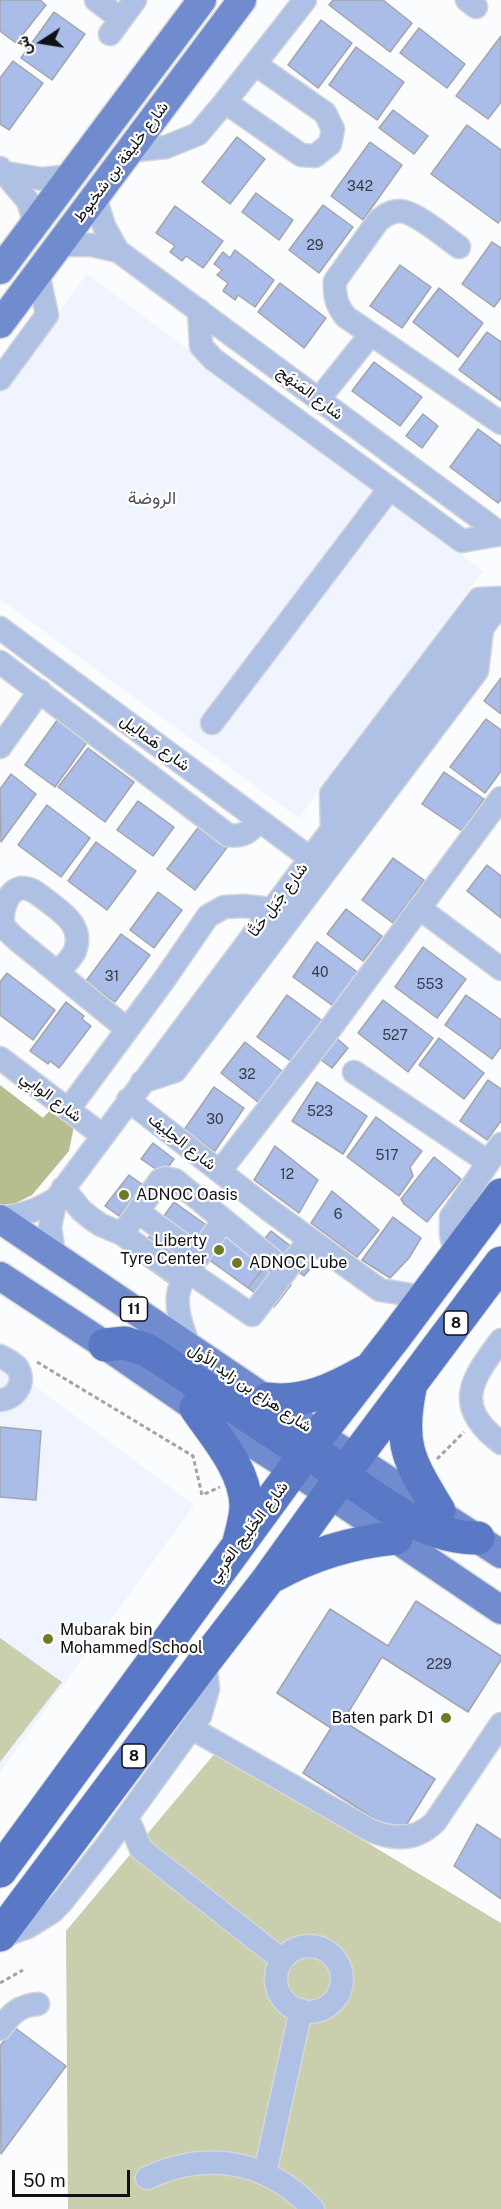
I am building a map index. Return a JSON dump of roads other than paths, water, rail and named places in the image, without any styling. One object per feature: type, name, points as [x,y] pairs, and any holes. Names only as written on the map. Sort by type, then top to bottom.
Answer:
[{"type":"highway","name":"شارع الخَلِيج العَربِي","points":[[0,1936],[178,1721],[205,1660],[269,1578],[370,1368],[501,1195]]},
{"type":"highway","name":"شارع الخَلِيج العَربِي","points":[[0,1872],[239,1543],[411,1383],[489,1294],[501,1263]]},
{"type":"highway","points":[[178,1721],[174,1676],[182,1662],[437,1310],[444,1287],[441,1275]]},
{"type":"highway","points":[[105,1345],[124,1343],[147,1350],[370,1495],[433,1532],[490,1546]]},
{"type":"highway","points":[[268,1399],[292,1400],[315,1396],[370,1368]]},
{"type":"highway","points":[[411,1383],[404,1427],[409,1455],[439,1512]]},
{"type":"highway","points":[[196,1408],[234,1466],[244,1491],[245,1514],[239,1543]]},
{"type":"highway","points":[[269,1578],[302,1561],[337,1548],[396,1538]]},
{"type":"main road","name":"شارع خليفة بن شخبوط","points":[[0,270],[202,0]]},
{"type":"main road","name":"شارع خليفة بن شخبوط","points":[[0,324],[242,0]]},
{"type":"main road","name":"شارع هزاع بن زايد الأول","points":[[0,1218],[268,1399],[324,1463],[396,1538],[501,1610]]},
{"type":"main road","name":"شارع هزاع بن زايد الأول","points":[[0,1276],[196,1408],[439,1512],[490,1546]]},
{"type":"street","points":[[96,0],[116,27],[135,0]]},
{"type":"street","points":[[129,151],[166,147],[198,134],[304,0]]},
{"type":"street","points":[[225,102],[301,155],[315,156],[330,144],[333,129],[325,113],[255,64]]},
{"type":"street","points":[[3,171],[42,179],[71,176]]},
{"type":"street","points":[[3,171],[27,201],[35,224]]},
{"type":"street","name":"شارع المَنهَج","points":[[95,196],[104,226],[118,251]]},
{"type":"street","points":[[459,247],[408,213],[398,211],[388,213],[378,221],[335,281],[334,294],[338,308],[346,317],[501,423]]},
{"type":"street","name":"شارع المَنهَج","points":[[59,245],[92,245],[118,251],[501,534]]},
{"type":"street","points":[[0,379],[47,315],[38,273]]},
{"type":"street","points":[[199,310],[201,346],[213,359],[462,541],[501,534]]},
{"type":"street","points":[[319,399],[371,334]]},
{"type":"street","points":[[354,560],[396,493]]},
{"type":"street","points":[[212,723],[396,493]]},
{"type":"street","points":[[332,828],[331,794],[479,599],[501,598]]},
{"type":"street","name":"شارع جَبَل حَتَّا","points":[[54,1255],[50,1227],[60,1194],[501,603]]},
{"type":"street","name":"شارع هَمالِيل","points":[[0,628],[310,858]]},
{"type":"street","points":[[142,1082],[175,1071],[470,681],[477,671],[482,628]]},
{"type":"street","points":[[0,662],[40,690],[228,835],[239,837],[247,834],[260,821]]},
{"type":"street","points":[[0,747],[40,690]]},
{"type":"street","points":[[220,1172],[501,798]]},
{"type":"street","points":[[68,1110],[208,916],[224,907],[272,909]]},
{"type":"street","points":[[419,908],[501,969]]},
{"type":"street","points":[[58,973],[127,1029]]},
{"type":"street","name":"شارع الوابِي","points":[[0,1058],[102,1135]]},
{"type":"street","points":[[354,1072],[494,1153],[452,1217],[451,1235],[441,1275]]},
{"type":"street","name":"شارع الحِلِيف","points":[[128,1101],[268,1209],[380,1290],[441,1275]]},
{"type":"street","points":[[122,1234],[160,1180],[165,1178],[175,1180],[280,1266]]},
{"type":"street","points":[[60,1194],[101,1225],[191,1269]]},
{"type":"street","name":"شارع جَبَل حَتَّا","points":[[0,1218],[28,1213],[60,1194]]},
{"type":"street","points":[[189,1346],[178,1309],[178,1294],[191,1269],[231,1226],[268,1209]]},
{"type":"street","points":[[138,1212],[191,1269],[252,1315],[280,1266],[304,1235]]},
{"type":"street","points":[[380,1290],[391,1315],[395,1337]]},
{"type":"street","points":[[501,1340],[477,1373],[473,1382],[471,1401],[482,1428],[501,1443]]},
{"type":"street","points":[[0,1356],[17,1368],[21,1381],[16,1394],[0,1400]]},
{"type":"street","points":[[0,1936],[28,1927],[52,1912],[61,1903],[128,1817],[178,1721],[370,1830],[382,1835],[403,1838],[423,1832],[435,1822],[501,1724]]},
{"type":"street","points":[[128,1817],[141,1849],[282,1960]]},
{"type":"street","points":[[106,1846],[141,1849]]},
{"type":"street","points":[[315,1946],[332,1955],[341,1972],[339,1990],[328,2005],[310,2011],[293,2007],[280,1994],[276,1977],[282,1960],[297,1948],[315,1946]]},
{"type":"street","points":[[0,2029],[18,2009],[38,2004]]},
{"type":"street","points":[[265,2173],[301,2010]]},
{"type":"street","points":[[147,2178],[176,2167],[206,2162],[236,2164],[265,2173],[292,2190],[313,2209]]},
{"type":"place","name":"ADNOC Oasis","points":[[124,1195]]},
{"type":"place","name":"Liberty Tyre Center","points":[[219,1250]]},
{"type":"place","name":"ADNOC Lube","points":[[237,1263]]},
{"type":"place","name":"Mubarak bin Mohammed School","points":[[48,1639]]},
{"type":"place","name":"Baten park D1","points":[[446,1718]]},
{"type":"district","name":"الروضة","points":[[152,498]]}]
